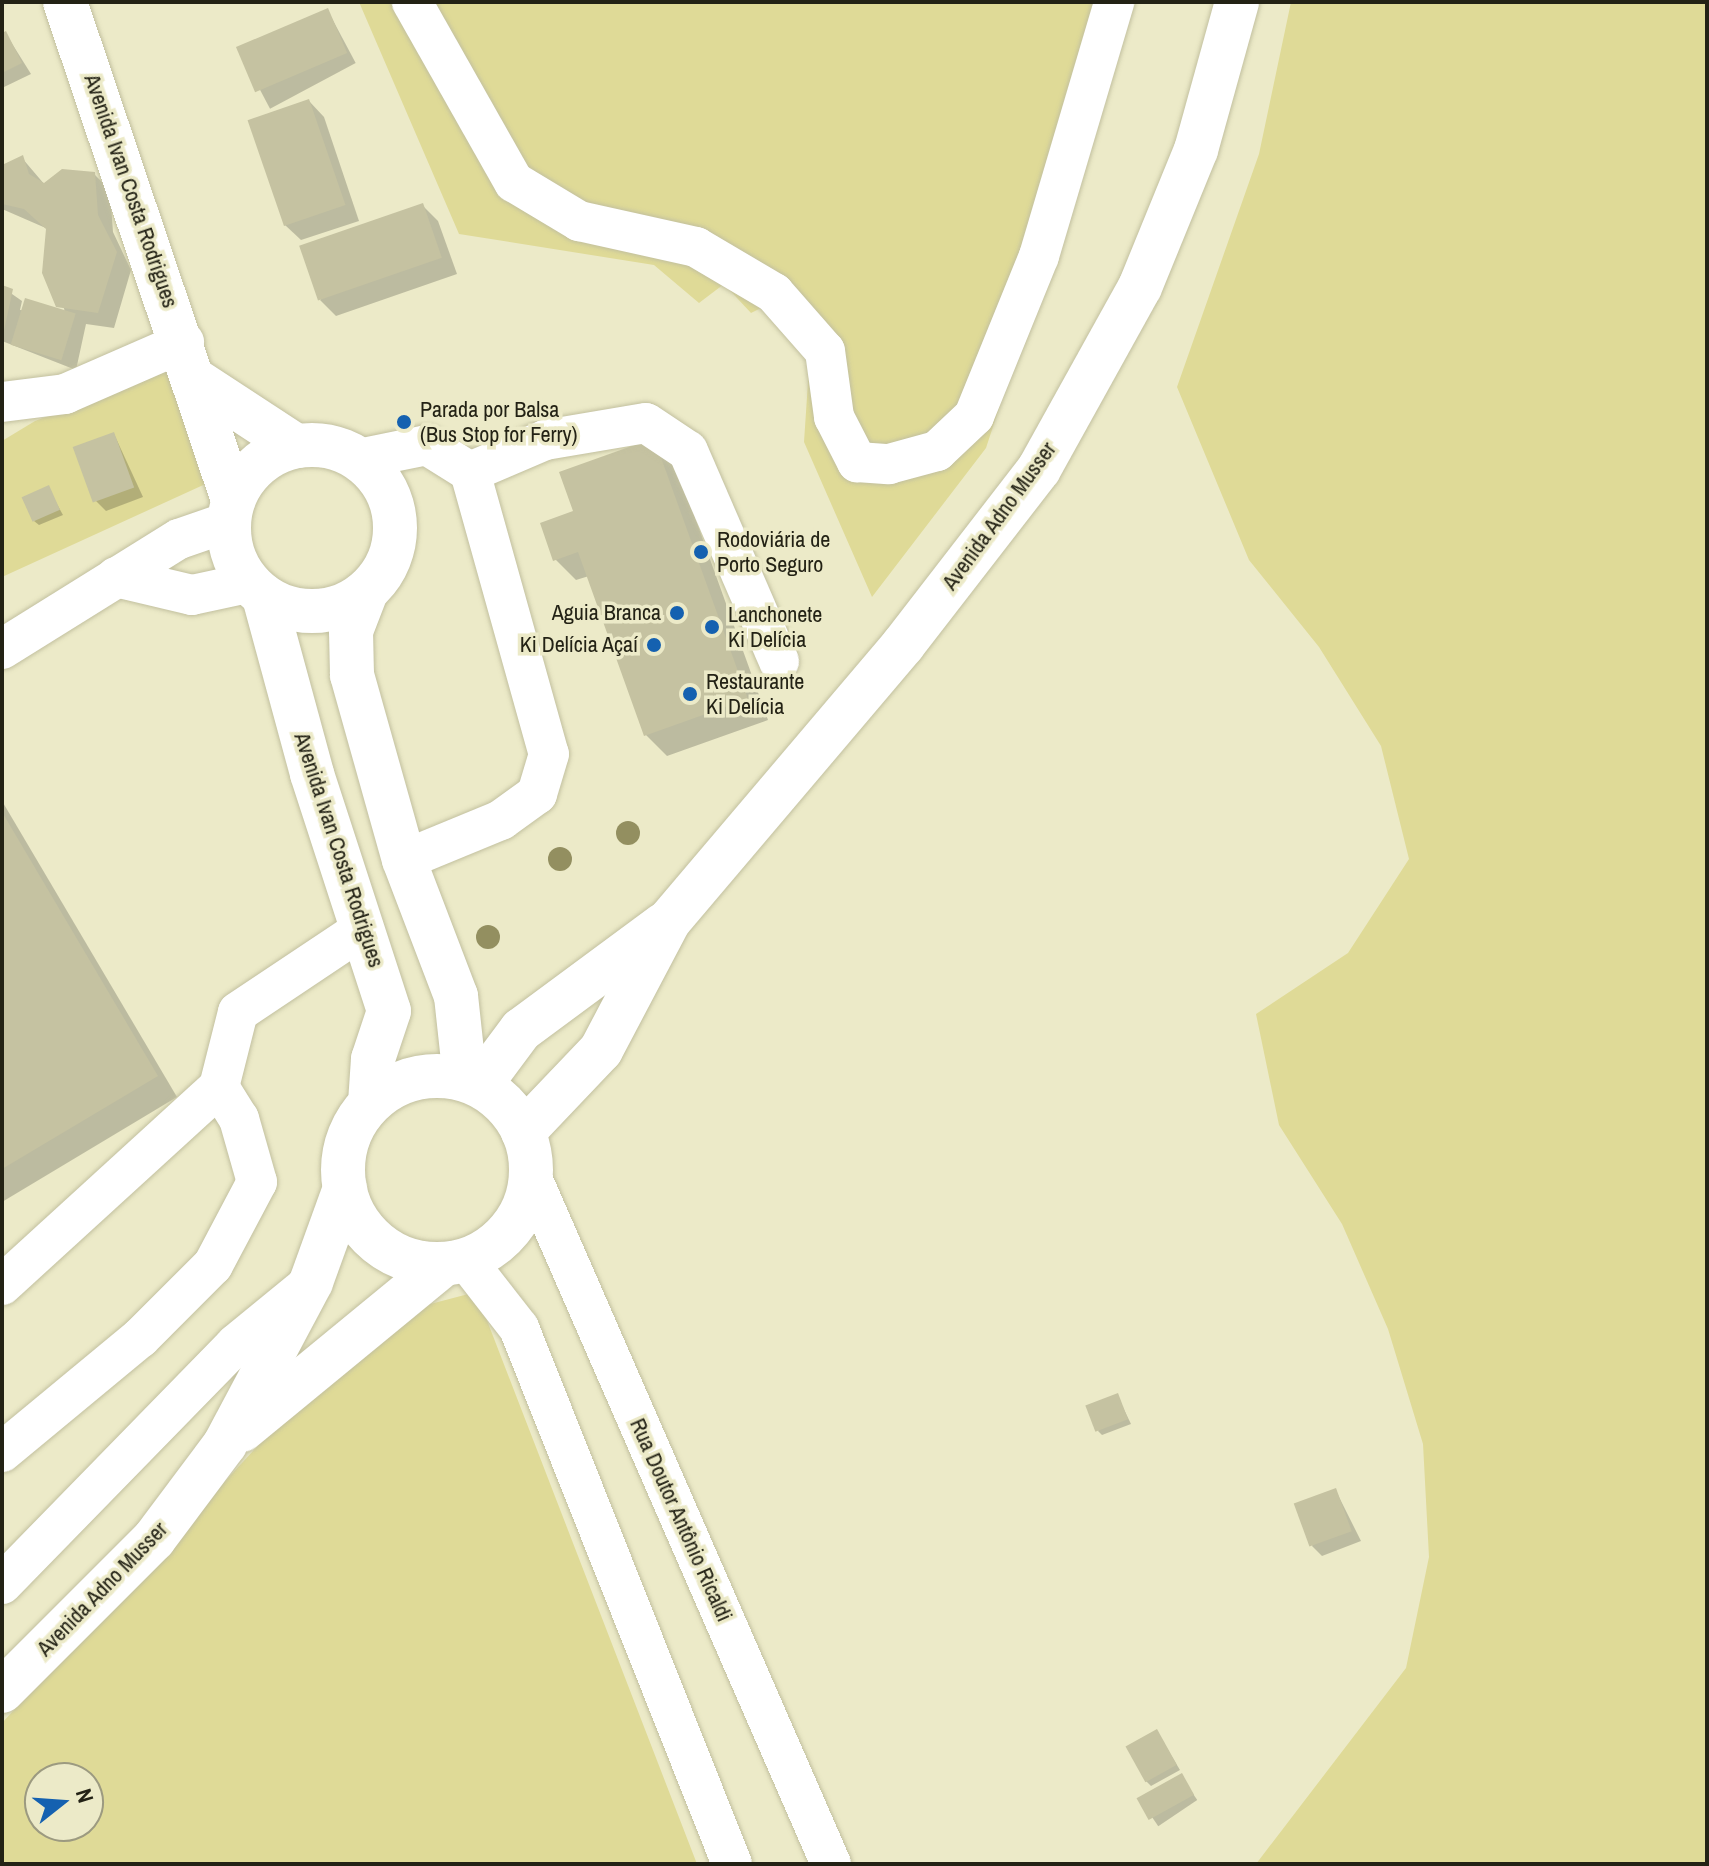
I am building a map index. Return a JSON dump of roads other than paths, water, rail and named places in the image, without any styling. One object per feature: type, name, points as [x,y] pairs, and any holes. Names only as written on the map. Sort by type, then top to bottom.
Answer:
[{"type":"main road","name":"Avenida Ivan Costa Rodrigues","points":[[65,2],[190,361],[231,511]]},
{"type":"main road","name":"Avenida Adno Musser","points":[[523,1132],[601,1050],[669,921],[903,645],[1039,469],[1140,287],[1196,150],[1237,2]]},
{"type":"main road","points":[[190,361],[296,446]]},
{"type":"main road","points":[[366,592],[327,611],[295,610],[256,590],[229,544],[231,511],[257,464],[296,446],[328,446],[358,459],[387,492],[395,534],[391,556],[366,592],[351,631],[352,675],[404,860],[456,996],[472,1082],[523,1132],[531,1176],[511,1228],[455,1262],[404,1257],[370,1236],[345,1188],[348,1143],[370,1103],[414,1078],[472,1082]]},
{"type":"main road","name":"Avenida Ivan Costa Rodrigues","points":[[256,590],[389,1011],[373,1059],[370,1103]]},
{"type":"main road","name":"Avenida Adno Musser","points":[[472,1082],[521,1030],[669,921]]},
{"type":"main road","name":"Avenida Adno Musser","points":[[2,1691],[154,1539],[225,1444],[311,1282],[345,1188]]},
{"type":"main road","name":"Avenida Adno Musser","points":[[225,1444],[455,1262]]},
{"type":"street","points":[[412,2],[514,182],[579,221],[696,247],[774,293],[825,351],[834,417],[857,462],[889,464],[937,451],[974,416],[1039,256],[1114,2]]},
{"type":"street","points":[[2,402],[65,394],[190,361]]},
{"type":"street","points":[[470,472],[545,440],[646,423],[688,451],[779,661]]},
{"type":"street","points":[[358,459],[427,445],[470,472],[549,754],[537,794],[501,820],[404,860]]},
{"type":"street","points":[[2,649],[179,539],[231,511]]},
{"type":"street","points":[[116,577],[192,595],[256,590]]},
{"type":"street","points":[[2,1285],[219,1087],[238,1012],[364,928]]},
{"type":"street","points":[[2,1452],[140,1338],[213,1265],[257,1182],[239,1119],[219,1087]]},
{"type":"street","name":"Rua Doutor Antônio Ricaldi","points":[[531,1176],[831,1864]]},
{"type":"street","points":[[455,1262],[519,1328],[732,1864]]},
{"type":"street","points":[[10,1557],[236,1344],[311,1282]]},
{"type":"place","name":"Parada por Balsa (Bus Stop for Ferry)","points":[[404,422]]},
{"type":"place","name":"Rodoviária de Porto Seguro","points":[[701,552]]},
{"type":"place","name":"Aguia Branca","points":[[677,613]]},
{"type":"place","name":"Lanchonete Ki Delícia","points":[[712,627]]},
{"type":"place","name":"Ki Delícia Açaí","points":[[654,645]]},
{"type":"place","name":"Restaurante Ki Delícia","points":[[690,694]]}]
